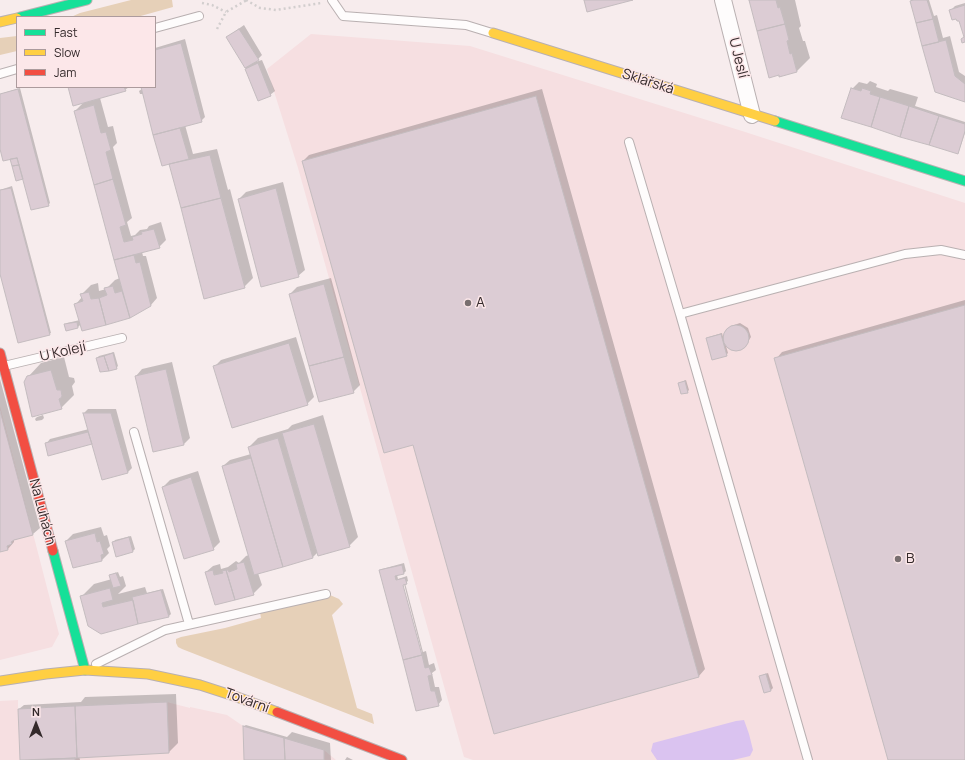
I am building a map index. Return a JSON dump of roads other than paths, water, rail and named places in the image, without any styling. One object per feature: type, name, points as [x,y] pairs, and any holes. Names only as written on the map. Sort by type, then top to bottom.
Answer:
[{"type":"street","points":[[24,16],[87,0]]},
{"type":"street","name":"U Jeslí","points":[[724,0],[752,115]]},
{"type":"street","points":[[0,22],[16,18]]},
{"type":"street","name":"Sklářská","points":[[493,33],[965,181]]},
{"type":"street","name":"Na Luhách","points":[[0,353],[85,670]]},
{"type":"street","name":"Tovární","points":[[0,681],[85,670],[148,674],[200,685],[237,697],[402,760]]},
{"type":"lane","name":"Sklářská","points":[[332,0],[343,16],[466,25],[493,33]]},
{"type":"lane","points":[[156,28],[199,16]]},
{"type":"lane","points":[[0,74],[16,69]]},
{"type":"lane","points":[[629,142],[808,760]]},
{"type":"lane","points":[[680,314],[905,254],[941,250],[965,255]]},
{"type":"lane","name":"U Kolejí","points":[[4,367],[122,338]]},
{"type":"lane","points":[[134,432],[189,624]]},
{"type":"lane","name":"Tovární","points":[[85,670],[165,630],[326,594]]},
{"type":"place","name":"A","points":[[468,303]]},
{"type":"place","name":"B","points":[[898,559]]}]
